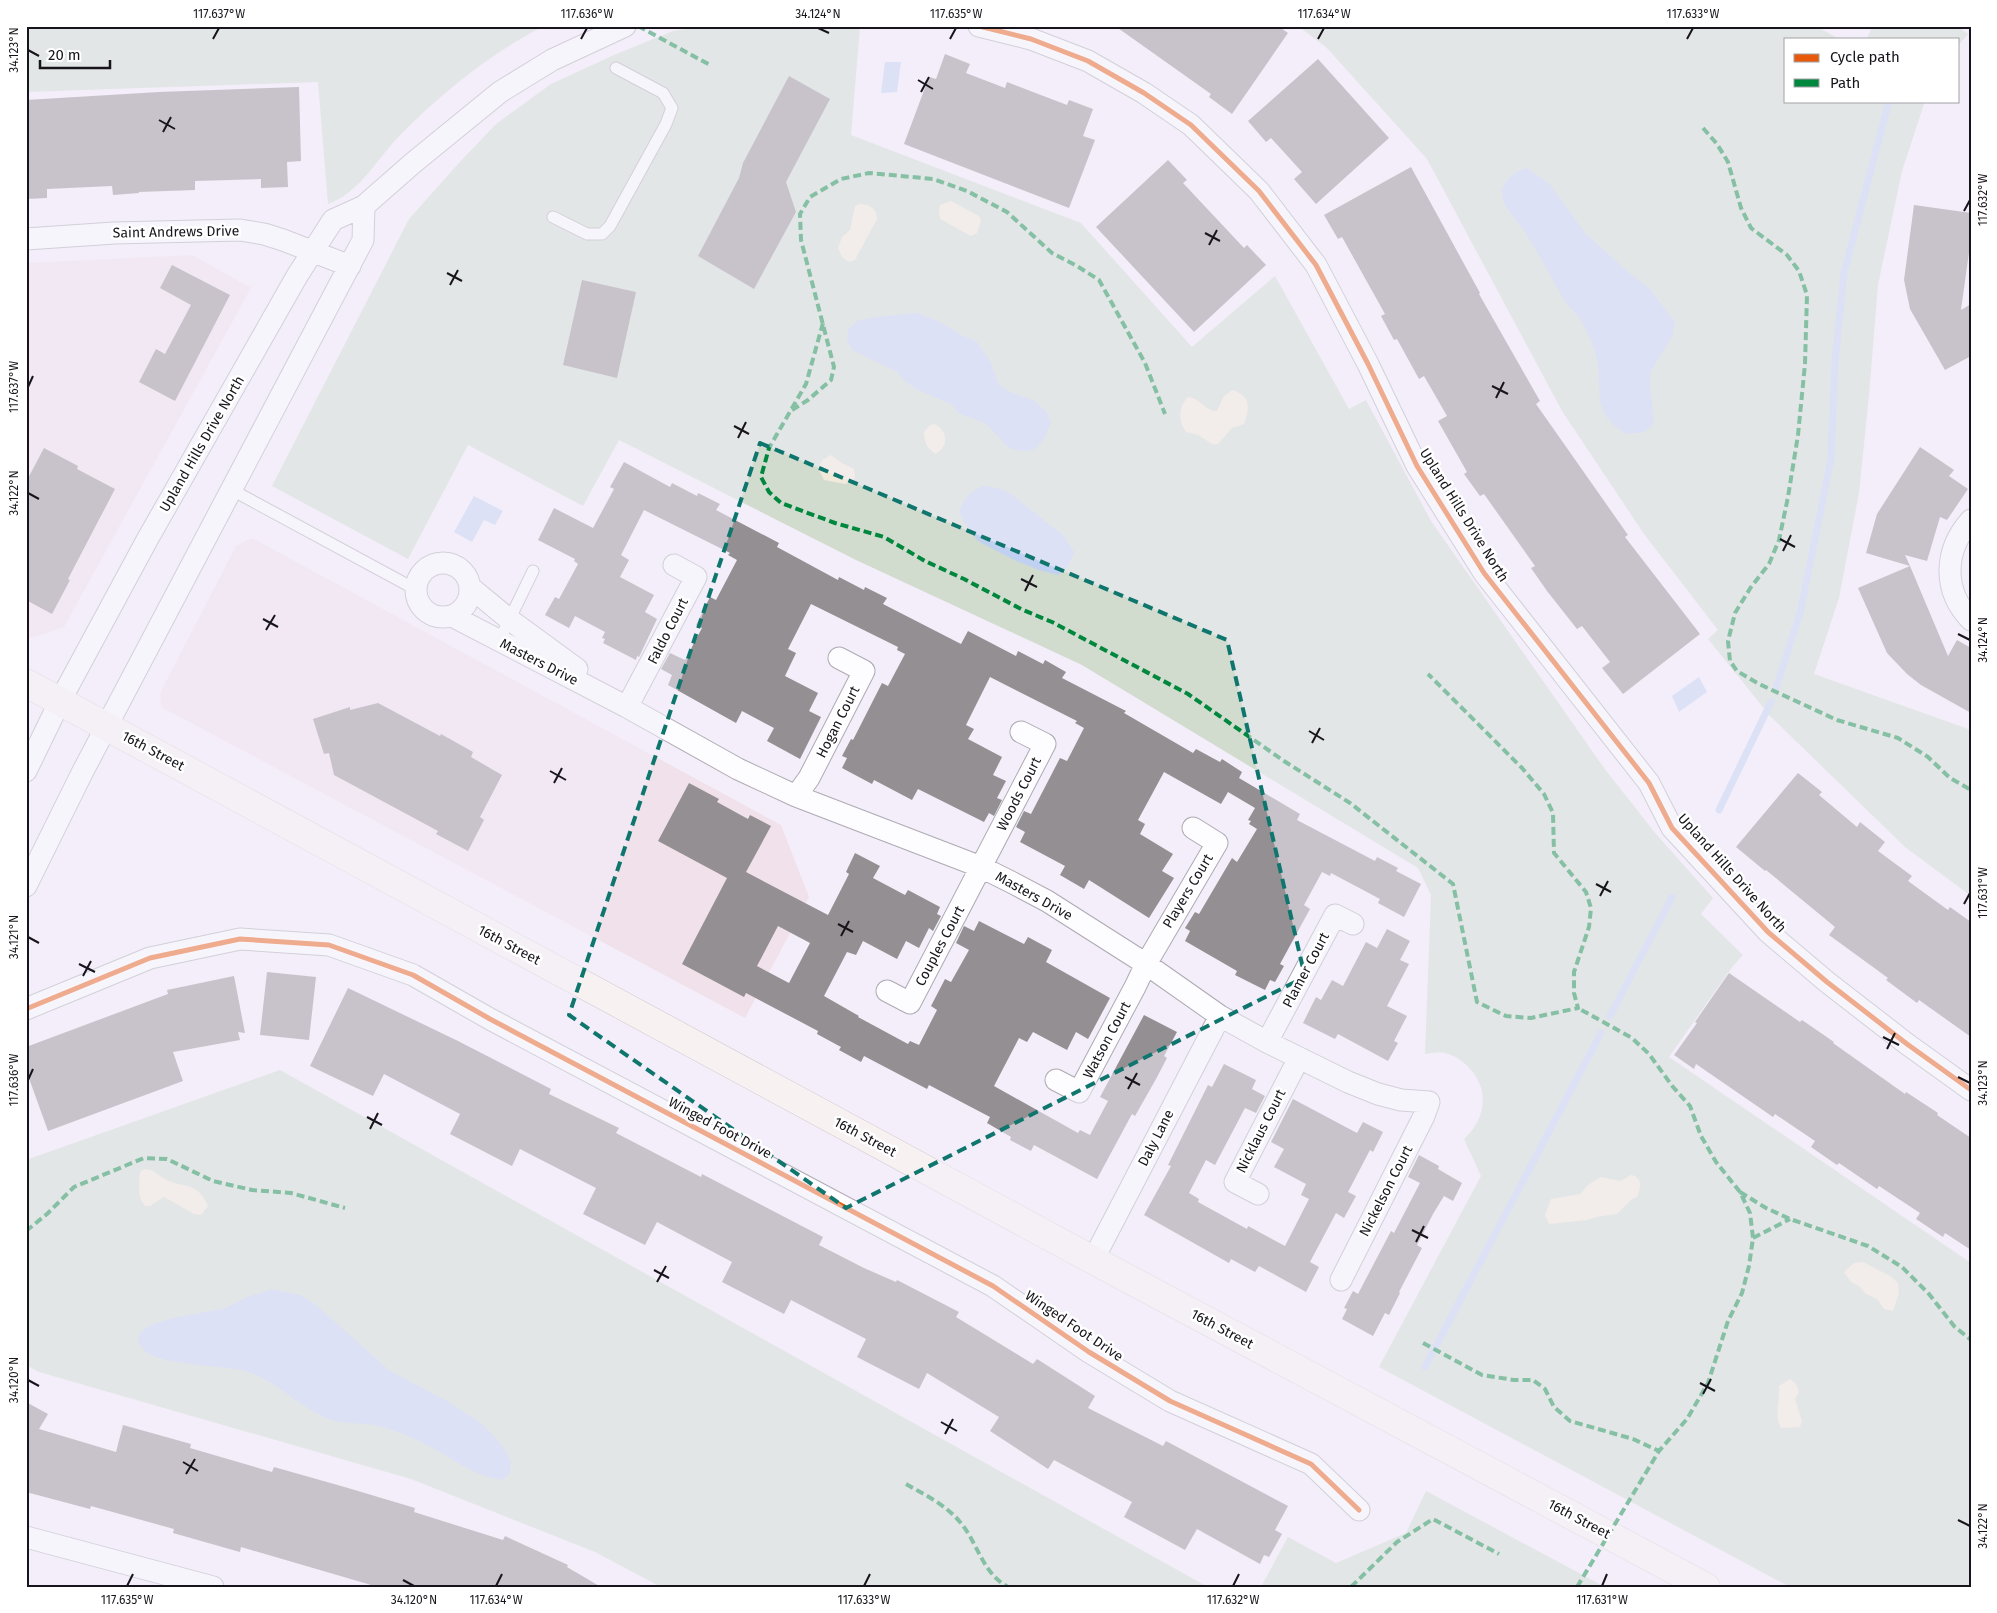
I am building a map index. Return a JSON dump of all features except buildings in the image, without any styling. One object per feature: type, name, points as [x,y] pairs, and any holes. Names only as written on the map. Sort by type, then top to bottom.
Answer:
[{"type":"main road","name":"16th Street","points":[[26,684],[1093,1260],[1706,1587]]},
{"type":"street","name":"Upland Hills Drive North","points":[[26,770],[60,701],[147,540],[312,250],[333,220],[364,206],[500,92],[552,60],[625,26]]},
{"type":"street","name":"Upland Hills Drive North","points":[[980,26],[1032,40],[1088,61],[1144,93],[1191,125],[1259,190],[1316,265],[1368,364],[1417,466],[1484,573],[1649,783],[1672,828],[1768,932],[1826,982],[1971,1090]]},
{"type":"street","points":[[26,886],[106,726],[363,240],[364,206]]},
{"type":"street","name":"Saint Andrews Drive","points":[[26,239],[114,233],[240,230],[264,234],[312,250],[350,266]]},
{"type":"street","points":[[1971,520],[1959,533],[1951,552],[1949,573],[1957,599],[1971,620]]},
{"type":"street","name":"Masters Drive","points":[[627,706],[510,620],[470,587],[462,571],[455,566],[446,563],[429,567],[417,581],[417,598],[427,612],[434,616],[452,616],[627,706],[738,769],[796,796],[980,867],[1047,901],[1146,964],[1220,1016],[1267,1042],[1348,1082],[1378,1094],[1400,1100],[1428,1102]]},
{"type":"street","name":"Faldo Court","points":[[627,706],[696,577],[674,565]]},
{"type":"street","points":[[452,616],[460,612],[466,605],[470,596],[470,587]]},
{"type":"street","name":"Hogan Court","points":[[796,796],[809,778],[864,671],[839,658]]},
{"type":"street","name":"Woods Court","points":[[980,867],[1045,744],[1021,732]]},
{"type":"street","name":"Players Court","points":[[1146,964],[1217,843],[1193,828]]},
{"type":"street","name":"Couples Court","points":[[887,991],[910,1003],[980,867]]},
{"type":"street","name":"Plamer Court","points":[[1267,1042],[1335,915],[1353,924]]},
{"type":"street","name":"Winged Foot Drive","points":[[26,1009],[150,958],[240,939],[330,945],[413,975],[490,1019],[994,1286],[1089,1352],[1170,1401],[1311,1464],[1358,1510]]},
{"type":"street","name":"Watson Court","points":[[1056,1080],[1079,1092],[1146,964]]},
{"type":"street","name":"Daly Lane","points":[[1093,1260],[1220,1016]]},
{"type":"street","name":"Nicklaus Court","points":[[1258,1194],[1235,1182],[1299,1058]]},
{"type":"street","name":"Nickelson Court","points":[[1341,1280],[1424,1116],[1428,1102]]},
{"type":"street","points":[[26,1537],[213,1587]]},
{"type":"lane","points":[[553,217],[587,234],[602,234],[610,226],[666,124],[672,108],[663,93],[616,68]]},
{"type":"lane","points":[[232,490],[416,589]]},
{"type":"lane","points":[[499,641],[533,572]]},
{"type":"highlighted area","points":[[760,443],[1227,640],[1305,977],[846,1208],[569,1015]]},
{"type":"shaded area","points":[[26,26],[544,26],[505,48],[451,88],[402,133],[353,189],[341,198],[328,204],[318,82],[26,92]]},
{"type":"shaded area","points":[[703,26],[860,26],[851,135],[1081,223],[1192,347],[1275,276],[1349,409],[1366,400],[1431,521],[1604,768],[1656,834],[1713,898],[1701,914],[1743,955],[1733,966],[1669,1057],[1971,1263],[1971,1587],[1790,1587],[1379,1367],[1481,1176],[1464,1139],[1477,1123],[1480,1115],[1483,1096],[1481,1087],[1471,1070],[1459,1059],[1443,1053],[1425,1054],[1431,895],[1418,868],[1082,665],[856,560],[619,440],[583,506],[468,445],[408,559],[272,486],[409,219],[458,164],[496,124],[551,84],[673,31]]},
{"type":"shaded area","points":[[1298,26],[1816,26],[1837,38],[1784,38],[1784,102],[1925,102],[1902,171],[1878,285],[1859,493],[1839,598],[1814,674],[1971,730],[1971,896],[1905,847],[1770,716],[1708,639],[1718,630],[1644,534],[1562,411],[1427,159],[1326,47]]},
{"type":"shaded area","points":[[1872,26],[1957,26],[1968,34],[1960,44],[1960,38],[1867,38]]},
{"type":"shaded area","points":[[192,255],[251,288],[64,627],[31,638],[26,636],[26,263]]},
{"type":"shaded area","points":[[252,538],[781,825],[809,897],[745,1018],[161,707],[160,693],[236,546]]},
{"type":"shaded area","points":[[280,1070],[1208,1587],[661,1587],[595,1552],[411,1479],[39,1372],[26,1365],[26,1160]]},
{"type":"shaded area","points":[[1426,1491],[1605,1587],[1261,1587],[1288,1537],[1336,1563],[1406,1533]]},
{"type":"sand","points":[[951,201],[979,216],[981,221],[977,233],[971,236],[940,219],[940,205]]},
{"type":"sand","points":[[860,204],[872,208],[876,212],[877,219],[855,260],[849,262],[842,257],[838,248],[842,237],[850,230],[855,206]]},
{"type":"sand","points":[[1232,390],[1243,395],[1246,399],[1248,407],[1244,424],[1232,428],[1218,444],[1212,444],[1198,435],[1186,432],[1180,419],[1180,414],[1182,405],[1188,397],[1209,409],[1217,411],[1224,396]]},
{"type":"sand","points":[[935,424],[942,431],[945,439],[943,447],[936,454],[927,445],[924,432],[930,425]]},
{"type":"sand","points":[[831,455],[854,469],[855,476],[853,482],[845,484],[824,480],[818,468],[822,460]]},
{"type":"sand","points":[[144,1169],[153,1171],[171,1182],[189,1186],[199,1192],[208,1206],[201,1215],[194,1214],[164,1197],[150,1206],[145,1206],[139,1190],[140,1172]]},
{"type":"sand","points":[[1631,1175],[1638,1178],[1640,1183],[1637,1197],[1632,1199],[1617,1214],[1588,1220],[1549,1224],[1545,1215],[1551,1199],[1580,1194],[1588,1185],[1601,1177],[1620,1181]]},
{"type":"sand","points":[[1863,1262],[1890,1276],[1898,1283],[1899,1293],[1893,1311],[1884,1309],[1877,1299],[1866,1294],[1859,1286],[1851,1282],[1844,1272],[1854,1263]]},
{"type":"sand","points":[[1790,1379],[1796,1384],[1799,1392],[1795,1399],[1802,1421],[1800,1427],[1781,1428],[1778,1418],[1779,1386]]},
{"type":"water","points":[[885,62],[901,62],[897,92],[881,93]]},
{"type":"water","points":[[1526,168],[1549,183],[1585,233],[1650,289],[1675,322],[1673,335],[1651,371],[1650,385],[1654,424],[1644,432],[1626,434],[1615,426],[1603,410],[1596,356],[1582,322],[1565,301],[1523,229],[1503,201],[1504,185],[1514,174]]},
{"type":"water","points":[[917,313],[938,321],[963,336],[976,341],[989,359],[999,385],[1010,392],[1033,400],[1046,411],[1051,422],[1045,437],[1038,446],[1031,451],[1009,448],[985,423],[958,413],[952,405],[916,389],[897,372],[852,350],[847,341],[848,330],[857,321],[874,317]]},
{"type":"water","points":[[985,486],[998,488],[1011,494],[1064,536],[1074,552],[1064,570],[1058,575],[1039,570],[1014,560],[978,541],[964,522],[959,511],[969,495]]},
{"type":"water","points":[[474,496],[503,511],[495,525],[484,520],[472,542],[454,532]]},
{"type":"water","points":[[1699,677],[1707,692],[1679,712],[1672,696]]},
{"type":"water","points":[[272,1289],[300,1295],[315,1304],[390,1371],[447,1401],[481,1423],[502,1445],[511,1461],[510,1473],[503,1480],[481,1475],[435,1449],[396,1431],[379,1426],[340,1422],[325,1417],[252,1373],[166,1360],[145,1351],[138,1342],[140,1333],[150,1325],[173,1318],[226,1308],[245,1298]]},
{"type":"waterway","points":[[1776,688],[1800,613],[1831,459],[1835,362],[1844,273],[1889,102]]},
{"type":"waterway","points":[[1719,810],[1771,702]]},
{"type":"waterway","points":[[1610,1016],[1672,897]]},
{"type":"waterway","points":[[1425,1367],[1601,1033]]},
{"type":"marked path","points":[[638,26],[710,65]]},
{"type":"marked path","points":[[1703,128],[1717,144],[1728,162],[1741,208],[1751,228],[1787,255],[1799,271],[1807,295],[1805,364],[1798,435],[1779,540],[1769,564],[1751,587],[1735,613],[1728,641],[1730,661],[1737,671],[1759,684],[1837,720],[1898,738],[1928,757],[1950,778],[1971,790]]},
{"type":"marked path","points":[[792,410],[808,400],[831,380],[834,367],[801,240],[800,214],[810,197],[841,179],[869,173],[933,179],[967,191],[1007,212],[1052,253],[1099,280],[1145,363],[1165,414]]},
{"type":"marked path","points":[[823,323],[806,384],[769,448],[761,477],[769,492],[781,503],[835,523],[884,537],[925,561],[1023,610],[1052,622],[1188,694],[1284,761],[1350,803],[1453,884],[1477,1002],[1506,1016],[1531,1018],[1578,1008],[1574,993],[1574,972],[1589,927],[1591,908],[1586,892],[1554,853],[1553,813],[1544,794],[1522,768],[1428,674]]},
{"type":"marked path","points":[[1577,1587],[1659,1451],[1687,1419],[1708,1383],[1728,1321],[1742,1293],[1749,1266],[1753,1238],[1750,1213],[1740,1192],[1716,1162],[1701,1136],[1690,1106],[1673,1087],[1649,1054],[1632,1038],[1578,1008]]},
{"type":"marked path","points":[[26,1231],[47,1214],[74,1187],[144,1158],[167,1159],[213,1181],[252,1190],[291,1193],[345,1208]]},
{"type":"marked path","points":[[1740,1192],[1766,1208],[1790,1219],[1868,1246],[1902,1267],[1929,1294],[1954,1326],[1971,1340]]},
{"type":"marked path","points":[[1753,1238],[1790,1219]]},
{"type":"marked path","points":[[1423,1343],[1482,1375],[1514,1380],[1533,1380],[1545,1389],[1554,1407],[1570,1421],[1633,1439],[1659,1451]]},
{"type":"marked path","points":[[906,1484],[948,1510],[960,1522],[986,1566],[999,1581],[1008,1587]]},
{"type":"marked path","points":[[1351,1587],[1397,1542],[1433,1519],[1499,1554]]},
{"type":"cycle path","points":[[979,26],[1031,39],[1088,61],[1144,93],[1191,125],[1259,191],[1316,265],[1368,364],[1417,466],[1484,573],[1649,783],[1672,828],[1768,932],[1827,982],[1907,1044],[1971,1090]]},
{"type":"cycle path","points":[[26,1009],[150,958],[240,939],[329,945],[413,975],[490,1019],[993,1286],[1089,1352],[1170,1401],[1311,1464],[1359,1510]]}]
